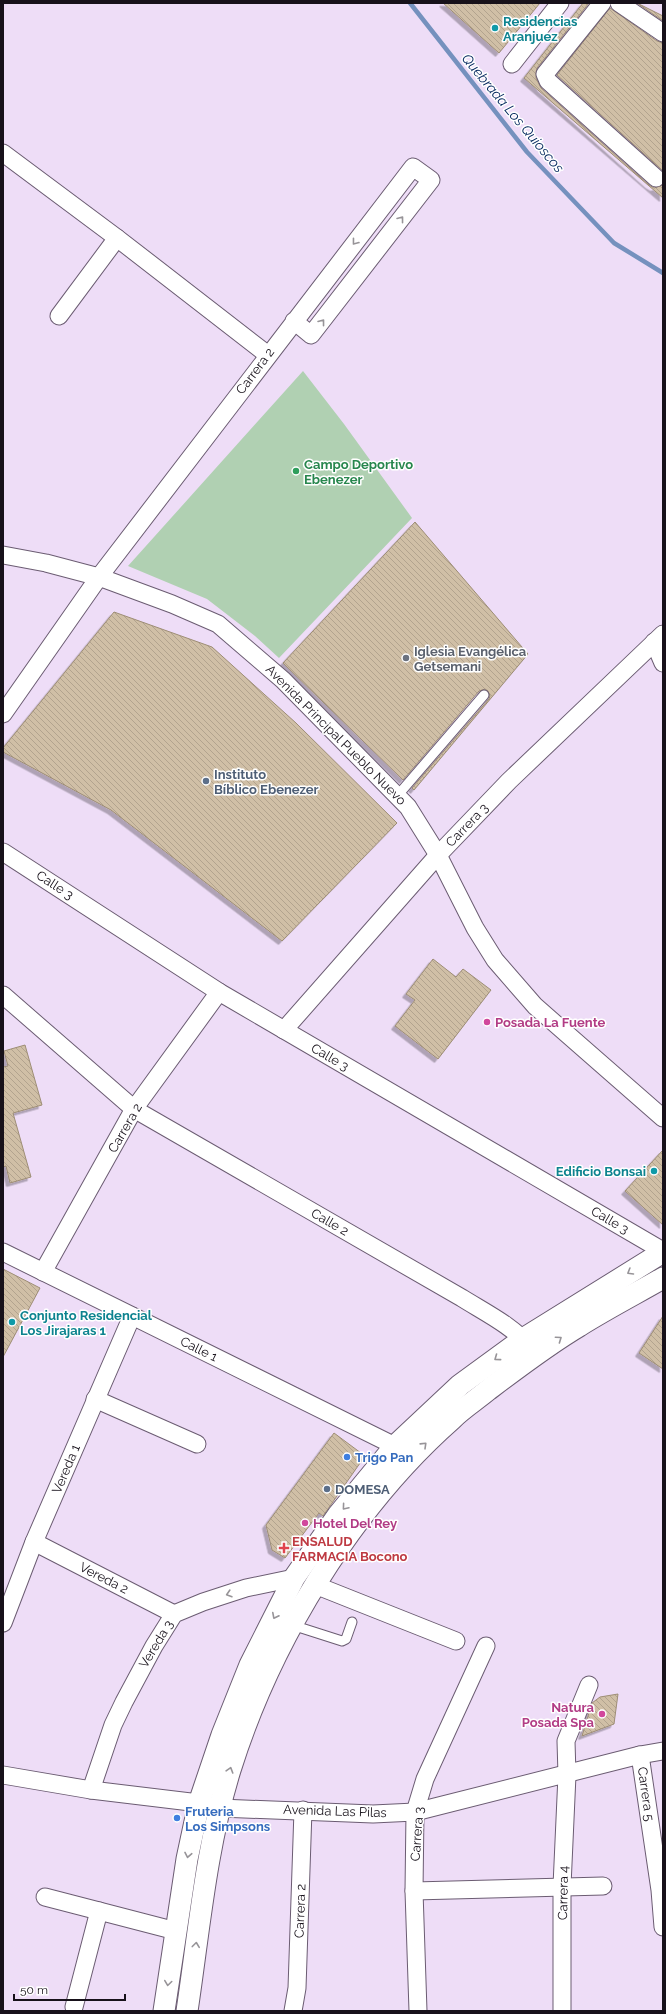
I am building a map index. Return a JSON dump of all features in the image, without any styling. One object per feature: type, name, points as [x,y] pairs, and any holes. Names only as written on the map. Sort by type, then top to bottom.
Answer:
[{"type":"street","points":[[512,64],[560,3]]},
{"type":"street","points":[[602,3],[545,74],[548,81],[656,178]]},
{"type":"street","points":[[619,3],[663,33]]},
{"type":"street","points":[[3,153],[117,238],[268,355]]},
{"type":"street","name":"Carrera 2","points":[[3,714],[99,577],[294,321],[413,167],[431,180],[311,335],[294,321]]},
{"type":"street","points":[[59,316],[117,238]]},
{"type":"street","name":"Avenida Principal Pueblo Nuevo","points":[[3,555],[46,563],[99,577],[172,604],[218,624],[283,680],[398,795],[408,807],[438,855],[475,928],[495,960],[512,981],[535,1006],[663,1118]]},
{"type":"street","points":[[658,638],[663,663]]},
{"type":"street","name":"Carrera 3","points":[[284,1030],[438,855],[509,781],[658,638]]},
{"type":"street","name":"Calle 3","points":[[3,852],[219,992],[663,1252]]},
{"type":"street","name":"Carrera 2","points":[[43,1272],[134,1109],[219,992]]},
{"type":"street","name":"Calle 2","points":[[3,995],[134,1109],[462,1298],[506,1325],[523,1339],[536,1356]]},
{"type":"street","name":"Calle 1","points":[[3,1252],[395,1446]]},
{"type":"street","points":[[164,2011],[188,1858],[199,1803],[222,1735],[250,1665],[294,1578],[338,1515],[395,1446],[460,1385],[523,1339],[663,1252]]},
{"type":"street","points":[[187,2011],[196,1940],[220,1808],[230,1771],[243,1732],[258,1695],[292,1625],[339,1547],[367,1509],[415,1454],[453,1418],[577,1327],[663,1278]]},
{"type":"street","name":"Vereda 1","points":[[3,1623],[34,1542],[132,1316]]},
{"type":"street","points":[[95,1399],[197,1444]]},
{"type":"street","name":"Vereda 2","points":[[34,1542],[174,1614]]},
{"type":"street","name":"Vereda 3","points":[[91,1790],[113,1726],[124,1702],[154,1646],[174,1614],[203,1602],[246,1588],[294,1578]]},
{"type":"street","points":[[315,1585],[456,1641]]},
{"type":"street","name":"Carrera 3","points":[[418,2011],[414,1891],[416,1812],[425,1778],[486,1646]]},
{"type":"street","name":"Carrera 4","points":[[562,2011],[562,1886],[567,1775],[566,1741],[589,1685]]},
{"type":"street","name":"Avenida Las Pilas","points":[[3,1775],[91,1790],[199,1803],[220,1808],[303,1810],[373,1814],[416,1812],[567,1775],[640,1755],[663,1751]]},
{"type":"street","name":"Carrera 5","points":[[640,1755],[660,1890],[663,1927]]},
{"type":"street","name":"Carrera 2","points":[[293,2011],[297,1988],[303,1810]]},
{"type":"street","points":[[414,1891],[602,1886]]},
{"type":"street","points":[[44,1897],[176,1931]]},
{"type":"street","points":[[74,2007],[100,1911]]},
{"type":"lane","points":[[398,795],[484,694]]},
{"type":"lane","points":[[292,1625],[342,1641],[346,1639],[352,1622]]},
{"type":"green space","name":"Campo Deportivo Ebenezer","points":[[303,371],[344,424],[412,518],[279,658],[255,636],[207,599],[128,566]]},
{"type":"building","name":"Residencias Aranjuez","points":[[443,3],[540,3],[499,53]]},
{"type":"building","points":[[583,3],[589,3],[537,68],[536,78],[541,88],[649,185],[654,188],[663,185],[663,198],[524,78]]},
{"type":"building","points":[[637,3],[663,16],[663,21]]},
{"type":"building","points":[[610,8],[657,41],[663,43],[663,171],[557,75]]},
{"type":"building","name":"Iglesia Evangélica Getsemani","points":[[415,522],[528,654],[414,790],[412,788],[489,699],[490,696],[488,691],[485,689],[479,691],[403,780],[283,663]]},
{"type":"building","name":"Instituto Bíblico Ebenezer","points":[[114,612],[212,647],[296,723],[397,823],[282,941],[111,810],[3,752],[3,748]]},
{"type":"building","points":[[433,959],[456,977],[463,969],[491,990],[438,1059],[395,1026],[415,1000],[406,994]]},
{"type":"building","points":[[25,1045],[42,1105],[13,1113],[31,1177],[10,1183],[6,1166],[3,1167],[3,1067],[8,1066],[4,1051]]},
{"type":"building","name":"Edificio Bonsai","points":[[663,1150],[663,1225],[625,1191]]},
{"type":"building","name":"Conjunto Residencial Los Jirajaras 1","points":[[3,1269],[40,1288],[3,1357]]},
{"type":"building","points":[[663,1316],[663,1369],[639,1353]]},
{"type":"building","points":[[334,1433],[365,1456],[323,1516],[319,1513],[285,1558],[272,1550],[266,1525]]},
{"type":"building","name":"Natura Posada Spa","points":[[618,1694],[614,1724],[582,1736],[592,1703],[600,1697]]},
{"type":"waterway","name":"Quebrada Los Quioscos","points":[[410,3],[527,152],[614,243],[663,273]]},
{"type":"place","name":"Residencias Aranjuez","points":[[495,28]]},
{"type":"place","name":"Campo Deportivo Ebenezer","points":[[296,471]]},
{"type":"place","name":"Iglesia Evangélica Getsemani","points":[[406,658]]},
{"type":"place","name":"Instituto Bíblico Ebenezer","points":[[206,781]]},
{"type":"place","name":"Posada La Fuente","points":[[487,1022]]},
{"type":"place","name":"Edificio Bonsai","points":[[654,1171]]},
{"type":"place","name":"Conjunto Residencial Los Jirajaras 1","points":[[12,1322]]},
{"type":"place","name":"Trigo Pan","points":[[347,1457]]},
{"type":"place","name":"DOMESA","points":[[327,1489]]},
{"type":"place","name":"Hotel Del Rey","points":[[305,1523]]},
{"type":"place","name":"ENSALUD FARMACIA Bocono","points":[[284,1548]]},
{"type":"place","name":"Natura Posada Spa","points":[[602,1714]]},
{"type":"place","name":"Fruteria Los Simpsons","points":[[177,1818]]}]
